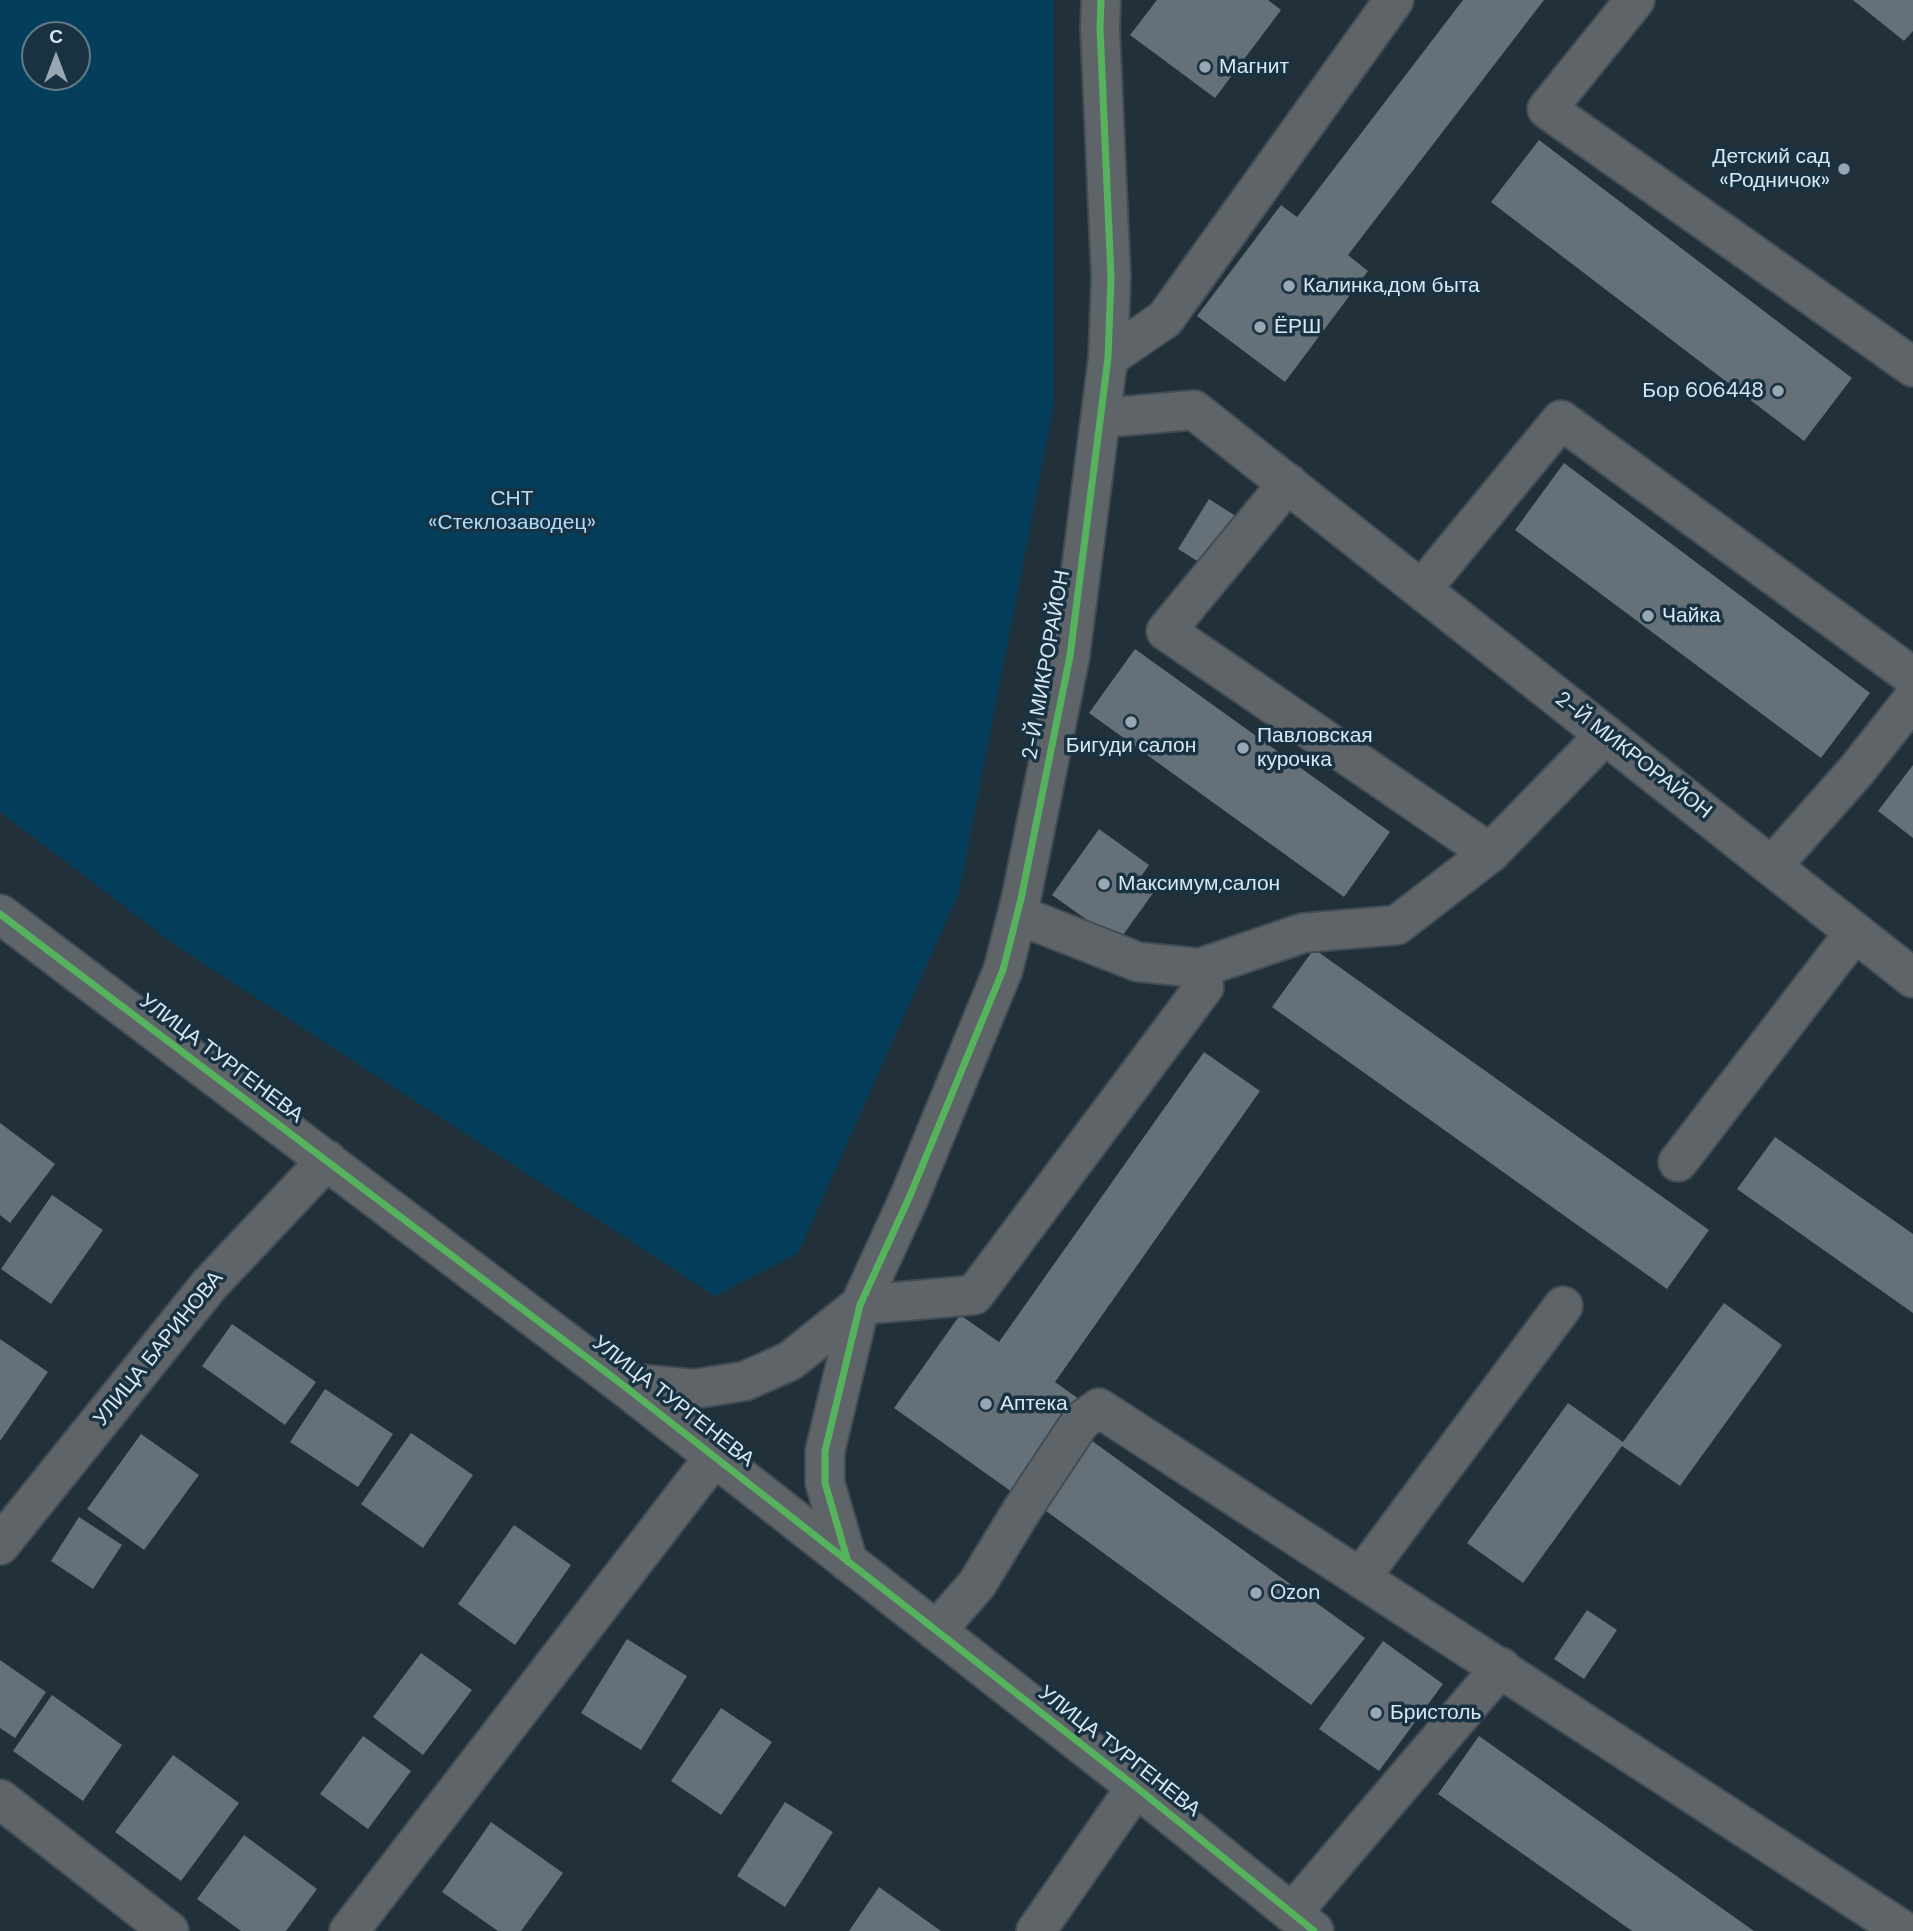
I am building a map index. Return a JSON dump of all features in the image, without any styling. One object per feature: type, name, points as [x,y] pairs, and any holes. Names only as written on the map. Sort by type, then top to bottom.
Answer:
[{"type":"street","name":"2-Й МИКРОРАЙОН","points":[[848,1562],[825,1483],[825,1451],[860,1305],[909,1198],[1003,970],[1018,915],[1070,656],[1108,358],[1111,277],[1101,0]]},
{"type":"street","points":[[1108,358],[1165,320],[1394,0]]},
{"type":"street","points":[[1635,0],[1547,109],[1913,367]]},
{"type":"street","name":"2-Й МИКРОРАЙОН","points":[[1102,418],[1194,410],[1913,978]]},
{"type":"street","points":[[1422,589],[1561,420],[1913,677]]},
{"type":"street","points":[[1288,483],[1166,631],[1490,853]]},
{"type":"street","points":[[1772,866],[1856,771],[1913,699]]},
{"type":"street","points":[[1018,915],[1138,962],[1200,968],[1303,933],[1397,925],[1490,853],[1605,735]]},
{"type":"street","name":"УЛИЦА ТУРГЕНЕВА","points":[[0,914],[620,1382],[1136,1787],[1303,1922]]},
{"type":"street","points":[[1678,1163],[1855,932]]},
{"type":"street","points":[[620,1382],[694,1389],[746,1381],[790,1361],[860,1305],[974,1295],[1204,987],[1200,968]]},
{"type":"street","name":"УЛИЦА БАРИНОВА","points":[[0,1545],[210,1284],[327,1160]]},
{"type":"street","points":[[1361,1577],[1563,1307]]},
{"type":"street","points":[[936,1631],[977,1584],[1081,1422],[1099,1408],[1904,1931]]},
{"type":"street","points":[[349,1931],[715,1456]]},
{"type":"street","points":[[1303,1922],[1501,1667]]},
{"type":"street","points":[[1036,1931],[1136,1787]]},
{"type":"street","points":[[0,1799],[169,1931]]},
{"type":"green space","name":"СНТ «Стеклозаводец»","points":[[0,0],[1054,0],[1054,405],[959,893],[798,1253],[715,1296],[178,947],[0,812]]},
{"type":"building","name":"Магнит","points":[[1157,0],[1268,0],[1281,10],[1215,98],[1130,35]]},
{"type":"building","points":[[1463,0],[1544,0],[1348,255],[1368,271],[1285,382],[1197,316],[1281,205],[1297,217]]},
{"type":"building","points":[[1853,0],[1913,0],[1913,31],[1904,41]]},
{"type":"building","points":[[1539,140],[1852,378],[1804,441],[1491,202]]},
{"type":"building","points":[[1564,463],[1870,693],[1821,758],[1515,530]]},
{"type":"building","points":[[1209,499],[1239,518],[1207,567],[1178,549]]},
{"type":"building","points":[[1135,649],[1390,832],[1344,897],[1089,713]]},
{"type":"building","points":[[1913,765],[1913,838],[1878,811]]},
{"type":"building","name":"Максимум,салон","points":[[1099,829],[1149,865],[1140,878],[1156,889],[1118,942],[1052,895]]},
{"type":"building","points":[[1314,949],[1709,1230],[1667,1289],[1272,1007]]},
{"type":"building","points":[[1204,1052],[1260,1091],[1055,1382],[1079,1399],[1012,1492],[894,1408],[960,1315],[999,1342]]},
{"type":"building","points":[[0,1123],[55,1164],[10,1223],[0,1215]]},
{"type":"building","points":[[1775,1137],[1913,1234],[1913,1313],[1737,1189]]},
{"type":"building","points":[[52,1195],[103,1230],[51,1304],[1,1269]]},
{"type":"building","points":[[1724,1303],[1782,1345],[1680,1486],[1622,1446],[1523,1583],[1467,1543],[1568,1403],[1623,1442]]},
{"type":"building","points":[[232,1324],[316,1382],[285,1425],[202,1366]]},
{"type":"building","points":[[0,1339],[48,1372],[0,1441]]},
{"type":"building","points":[[325,1389],[393,1434],[358,1487],[290,1442]]},
{"type":"building","points":[[411,1433],[473,1475],[423,1548],[361,1504]]},
{"type":"building","points":[[141,1434],[199,1475],[144,1550],[87,1509]]},
{"type":"building","points":[[1088,1438],[1365,1638],[1311,1705],[1042,1508]]},
{"type":"building","points":[[79,1517],[122,1545],[93,1589],[51,1561]]},
{"type":"building","points":[[514,1525],[571,1565],[515,1645],[458,1604]]},
{"type":"building","points":[[1587,1610],[1617,1630],[1584,1679],[1554,1659]]},
{"type":"building","points":[[627,1639],[687,1676],[641,1750],[581,1713]]},
{"type":"building","name":"Бристоль","points":[[1383,1641],[1443,1684],[1379,1771],[1319,1729]]},
{"type":"building","points":[[421,1653],[472,1690],[423,1755],[373,1717]]},
{"type":"building","points":[[0,1660],[46,1692],[15,1738],[0,1728]]},
{"type":"building","points":[[52,1695],[122,1745],[83,1801],[13,1751]]},
{"type":"building","points":[[721,1708],[772,1742],[721,1815],[671,1781]]},
{"type":"building","points":[[363,1736],[411,1771],[368,1829],[320,1794]]},
{"type":"building","points":[[1479,1736],[1754,1931],[1632,1931],[1438,1794]]},
{"type":"building","points":[[173,1755],[239,1803],[181,1881],[115,1832]]},
{"type":"building","points":[[785,1802],[833,1832],[785,1907],[737,1876]]},
{"type":"building","points":[[491,1822],[563,1873],[521,1931],[498,1931],[442,1892]]},
{"type":"building","points":[[244,1835],[317,1889],[286,1931],[241,1931],[197,1899]]},
{"type":"building","points":[[879,1887],[941,1931],[849,1931]]},
{"type":"cycle path","points":[[848,1562],[825,1483],[825,1451],[860,1305],[909,1198],[1003,970],[1021,899],[1070,656],[1108,358],[1111,277],[1101,0]]},
{"type":"cycle path","points":[[0,914],[619,1382],[1136,1787],[1314,1931]]},
{"type":"place","name":"Магнит","points":[[1205,67]]},
{"type":"place","name":"Детский сад «Родничок»","points":[[1844,169]]},
{"type":"place","name":"Калинка,дом быта","points":[[1289,286]]},
{"type":"place","name":"ЁРШ","points":[[1260,327]]},
{"type":"place","name":"Бор 606448","points":[[1778,391]]},
{"type":"place","name":"Чайка","points":[[1648,616]]},
{"type":"place","name":"Бигуди салон","points":[[1131,722]]},
{"type":"place","name":"Павловская курочка","points":[[1243,748]]},
{"type":"place","name":"Максимум,салон","points":[[1104,884]]},
{"type":"place","name":"Аптека","points":[[986,1404]]},
{"type":"place","name":"Ozon","points":[[1256,1593]]},
{"type":"place","name":"Бристоль","points":[[1376,1713]]}]
